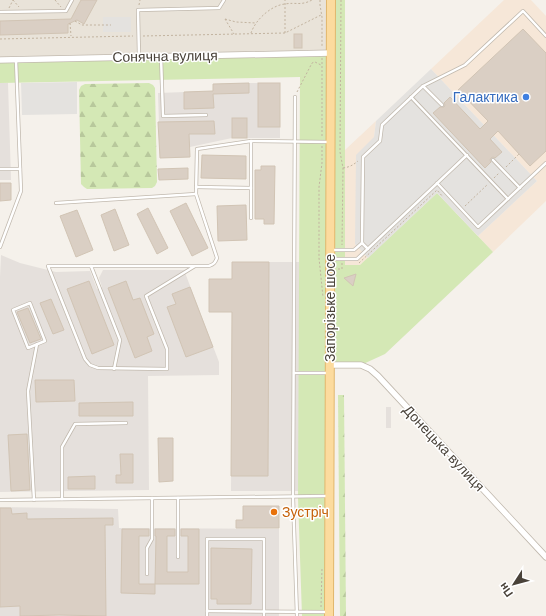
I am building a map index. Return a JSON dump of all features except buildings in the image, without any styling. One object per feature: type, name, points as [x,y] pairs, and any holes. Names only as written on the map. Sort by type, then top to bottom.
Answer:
[{"type":"main road","name":"Запорізьке шосе","points":[[329,614],[330,250],[326,142],[325,51],[331,0]]},
{"type":"street","name":"Сонячна вулиця","points":[[0,60],[325,51]]},
{"type":"street","name":"Донецька вулиця","points":[[330,369],[361,365],[370,369],[546,557]]},
{"type":"lane","points":[[0,12],[66,11],[72,0]]},
{"type":"lane","points":[[139,57],[138,10],[219,8],[224,0]]},
{"type":"lane","points":[[368,249],[362,243],[363,158],[380,141],[382,125],[423,86],[465,65],[522,11],[546,36]]},
{"type":"lane","points":[[161,56],[163,116],[206,115]]},
{"type":"lane","points":[[0,247],[21,191],[16,59]]},
{"type":"lane","points":[[423,86],[442,105]]},
{"type":"lane","points":[[295,96],[293,497],[297,616]]},
{"type":"lane","points":[[411,97],[508,199]]},
{"type":"lane","points":[[195,266],[146,296],[167,349],[167,369],[114,369],[98,368],[90,365],[85,359],[48,266],[213,265],[217,258],[196,194],[197,149],[251,141],[326,142]]},
{"type":"lane","points":[[251,141],[251,218]]},
{"type":"lane","points":[[330,259],[357,259],[467,155]]},
{"type":"lane","points":[[493,160],[520,188]]},
{"type":"lane","points":[[437,183],[478,227],[546,163]]},
{"type":"lane","points":[[0,169],[20,169]]},
{"type":"lane","points":[[196,187],[251,188]]},
{"type":"lane","points":[[56,202],[196,194]]},
{"type":"lane","points":[[330,250],[354,250],[362,243]]},
{"type":"lane","points":[[91,266],[120,340],[114,369]]},
{"type":"lane","points":[[30,303],[45,341],[37,344],[28,348],[13,310],[30,303]]},
{"type":"lane","points":[[34,500],[28,391],[37,344]]},
{"type":"lane","points":[[294,373],[330,369]]},
{"type":"lane","points":[[62,499],[62,447],[75,424],[126,423]]},
{"type":"lane","points":[[0,500],[329,496]]},
{"type":"lane","points":[[147,574],[147,548],[152,539],[152,498]]},
{"type":"lane","points":[[178,498],[178,556]]},
{"type":"lane","points":[[207,616],[207,539],[264,539],[264,616]]},
{"type":"lane","points":[[207,611],[264,611],[329,614]]},
{"type":"path","points":[[7,12],[13,0],[23,12]]},
{"type":"path","points":[[55,0],[66,11]]},
{"type":"path","points":[[138,10],[140,0]]},
{"type":"path","points":[[285,0],[285,33],[322,14]]},
{"type":"path","points":[[250,34],[256,23],[270,10],[277,6],[285,4],[306,4],[312,0]]},
{"type":"path","points":[[320,0],[325,51],[322,65],[326,142],[319,187],[319,258],[323,297]]},
{"type":"path","points":[[341,0],[340,152],[343,168],[342,244]]},
{"type":"path","points":[[234,34],[225,19],[236,22],[256,23]]},
{"type":"path","points":[[74,21],[82,25],[110,24]]},
{"type":"path","points":[[70,23],[71,37]]},
{"type":"path","points":[[295,96],[312,63],[315,62],[322,65]]},
{"type":"path","points":[[343,168],[353,165],[363,158]]},
{"type":"path","points":[[360,264],[437,190]]},
{"type":"path","points":[[342,259],[342,269]]},
{"type":"shaded area","points":[[0,0],[326,0],[327,50],[0,57]]},
{"type":"shaded area","points":[[504,0],[531,0],[546,16],[546,201],[493,252],[478,236],[537,181],[431,69]]},
{"type":"shaded area","points":[[103,17],[131,17],[131,32],[103,32]]},
{"type":"shaded area","points":[[431,69],[537,181],[478,236],[437,193],[368,258],[355,244],[356,155],[374,137],[376,121]]},
{"type":"shaded area","points":[[77,82],[77,114],[22,115],[21,83]]},
{"type":"shaded area","points":[[0,83],[8,83],[11,180],[0,180]]},
{"type":"shaded area","points":[[280,83],[280,138],[232,138],[190,147],[190,157],[160,158],[158,93],[213,91],[213,84]]},
{"type":"shaded area","points":[[376,121],[355,244],[368,258],[360,265],[345,265],[345,150]]},
{"type":"shaded area","points":[[1,255],[20,263],[56,272],[90,271],[97,289],[102,287],[99,278],[103,270],[184,270],[219,362],[219,375],[148,376],[149,490],[0,492]]},
{"type":"shaded area","points":[[232,262],[299,262],[299,491],[231,491]]},
{"type":"shaded area","points":[[386,407],[391,407],[391,428],[386,428]]},
{"type":"shaded area","points":[[0,507],[118,509],[119,528],[279,529],[279,616],[0,616]]},
{"type":"green space","points":[[335,0],[345,0],[345,265],[360,265],[437,193],[493,252],[385,354],[361,365],[335,365]]},
{"type":"green space","points":[[327,56],[325,616],[302,616],[298,498],[300,77],[0,83],[0,62]]},
{"type":"green space","points":[[149,83],[155,88],[157,182],[155,186],[152,188],[87,189],[81,184],[79,90],[81,86],[85,84]]},
{"type":"green space","points":[[338,395],[344,395],[346,616],[340,616]]},
{"type":"place","name":"Галактика","points":[[526,97]]},
{"type":"place","name":"Зустріч","points":[[274,512]]}]
